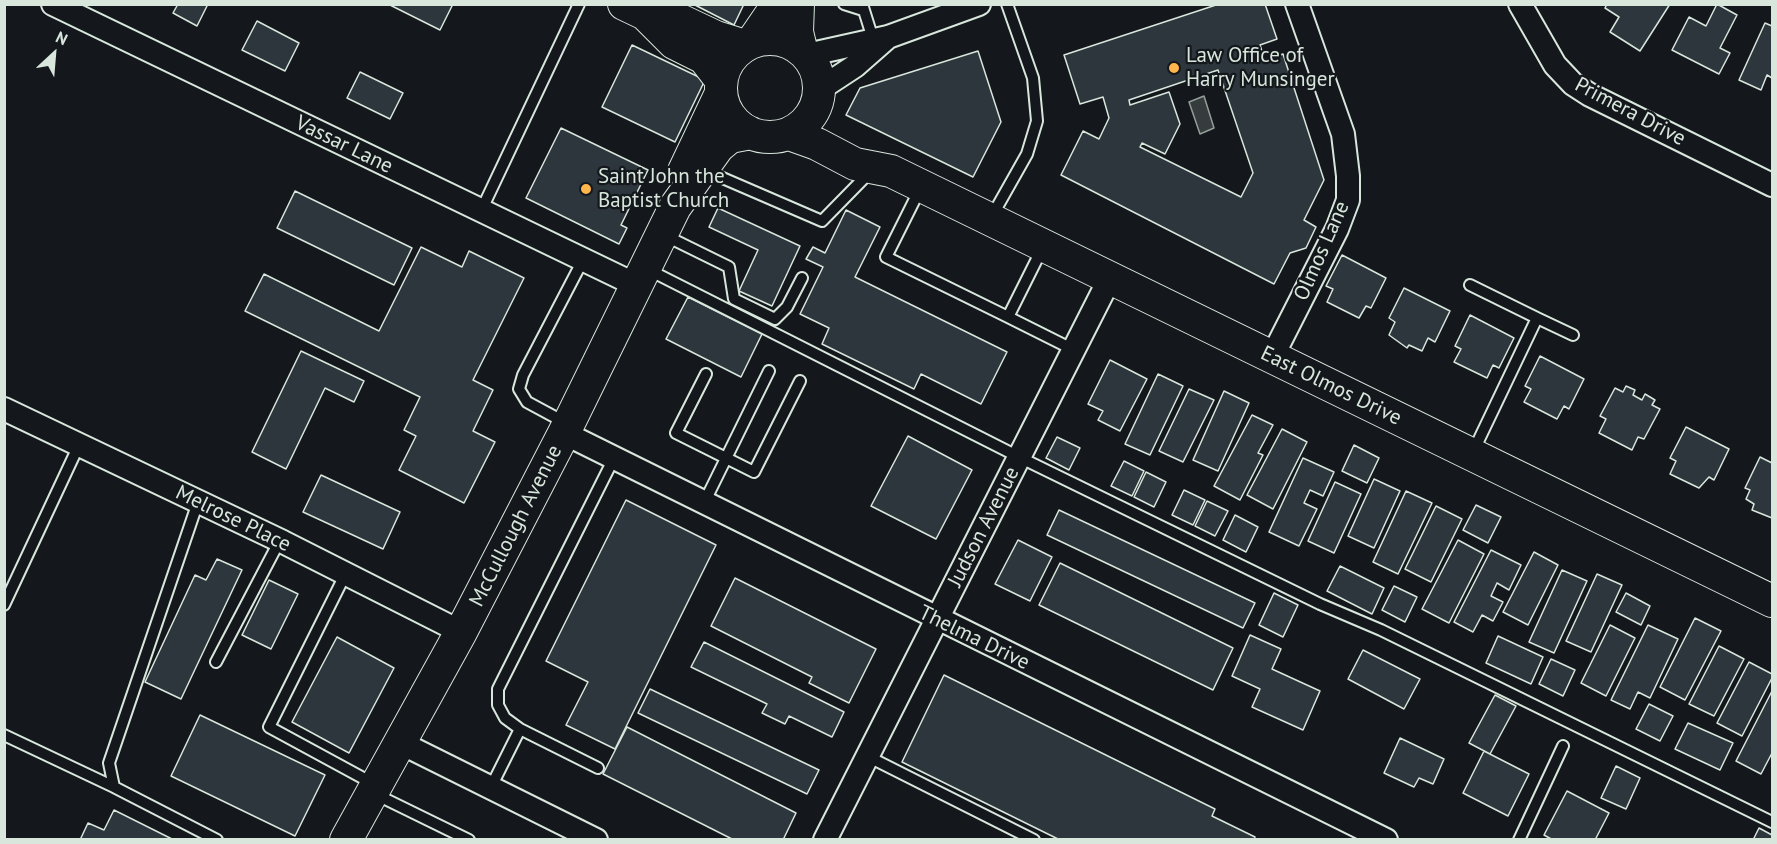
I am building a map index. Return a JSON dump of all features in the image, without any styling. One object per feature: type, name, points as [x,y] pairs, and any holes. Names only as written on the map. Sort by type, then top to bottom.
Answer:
[{"type":"street","name":"Vassar Lane","points":[[53,4],[583,260],[640,276]]},
{"type":"street","points":[[721,87],[732,57],[748,44],[778,4]]},
{"type":"street","points":[[798,4],[796,32],[804,52],[817,70],[820,92]]},
{"type":"street","points":[[634,9],[680,20],[716,38],[748,44],[778,39],[804,52],[880,38],[979,4]]},
{"type":"street","name":"Olmos Lane","points":[[1272,357],[1337,229],[1348,200],[1348,176],[1343,134],[1296,4]]},
{"type":"street","name":"Primera Drive","points":[[1520,4],[1555,65],[1573,84],[1590,95],[1773,185]]},
{"type":"street","points":[[634,9],[674,43],[704,58],[721,87],[730,117],[751,133],[763,137],[789,134],[809,119],[820,92],[831,79],[855,66],[880,38]]},
{"type":"street","name":"McCullough Avenue","points":[[346,840],[461,632],[566,428],[668,220],[686,163],[721,87]]},
{"type":"street","name":"East Olmos Drive","points":[[820,92],[832,128],[860,143],[882,169]]},
{"type":"street","name":"McCullough Avenue","points":[[668,220],[718,147],[730,136],[751,133]]},
{"type":"street","name":"East Olmos Drive","points":[[789,134],[817,144],[855,164],[882,169],[922,186],[1773,601]]},
{"type":"street","name":"Judson Avenue","points":[[825,840],[1110,278]]},
{"type":"street","name":"Melrose Place","points":[[4,409],[280,540],[461,632]]},
{"type":"street","name":"Thelma Drive","points":[[566,428],[614,458],[1386,840]]},
{"type":"street","points":[[401,743],[596,840]]},
{"type":"lane","points":[[480,211],[579,4]]},
{"type":"lane","points":[[844,4],[863,7],[880,38]]},
{"type":"lane","points":[[990,219],[1027,154],[1037,121],[1033,78],[1007,4]]},
{"type":"lane","points":[[704,170],[822,221],[882,169]]},
{"type":"lane","points":[[922,186],[886,257],[1074,350]]},
{"type":"lane","points":[[668,220],[729,267],[734,299],[775,319],[787,307],[802,278]]},
{"type":"lane","points":[[1008,317],[1044,246]]},
{"type":"lane","points":[[566,428],[527,402],[519,389],[523,375],[583,260]]},
{"type":"lane","points":[[640,276],[763,326],[1019,457],[1320,604],[1381,630],[1773,822]]},
{"type":"lane","points":[[1470,285],[1573,334]]},
{"type":"lane","points":[[763,326],[768,315]]},
{"type":"lane","points":[[1472,454],[1537,318]]},
{"type":"lane","points":[[704,502],[769,371]]},
{"type":"lane","points":[[706,374],[676,433],[754,472],[800,381]]},
{"type":"lane","points":[[4,605],[79,444]]},
{"type":"lane","points":[[598,768],[520,729],[505,718],[498,705],[498,689],[614,458]]},
{"type":"lane","points":[[114,787],[109,763],[198,502]]},
{"type":"lane","points":[[216,662],[280,540]]},
{"type":"lane","points":[[345,575],[269,727],[374,789],[469,840]]},
{"type":"lane","points":[[491,787],[520,729]]},
{"type":"lane","points":[[4,735],[114,787],[217,840]]},
{"type":"lane","points":[[1519,840],[1563,746]]},
{"type":"lane","points":[[867,756],[1034,840]]},
{"type":"shaded area","points":[[1204,96],[1214,128],[1200,134],[1189,102]]},
{"type":"building","points":[[178,4],[208,4],[197,26],[173,13]]},
{"type":"building","points":[[388,4],[453,4],[440,30]]},
{"type":"building","points":[[693,4],[744,4],[734,25]]},
{"type":"building","points":[[1219,4],[1265,4],[1277,39],[1260,45],[1265,60],[1283,54],[1324,180],[1304,220],[1316,227],[1306,248],[1290,253],[1274,284],[1061,175],[1083,131],[1099,139],[1109,118],[1103,97],[1080,104],[1064,55]],"holes":[[[1218,70],[1253,173],[1241,197],[1140,147],[1142,143],[1165,154],[1180,124],[1169,92],[1130,105],[1129,100]]]},
{"type":"building","points":[[1607,4],[1670,4],[1640,51],[1610,32],[1619,17],[1605,8]]},
{"type":"building","points":[[1717,4],[1737,15],[1720,48],[1730,53],[1719,74],[1672,50],[1689,17],[1706,26]]},
{"type":"building","points":[[257,21],[299,43],[285,71],[242,50]]},
{"type":"building","points":[[1765,23],[1772,26],[1772,78],[1767,75],[1761,90],[1739,80]]},
{"type":"building","points":[[632,45],[705,80],[675,142],[602,107]]},
{"type":"building","points":[[978,51],[1001,122],[973,177],[846,115],[860,88]]},
{"type":"building","points":[[360,72],[403,93],[390,119],[347,98]]},
{"type":"building","points":[[561,128],[648,170],[621,225],[627,228],[619,244],[526,198]]},
{"type":"building","points":[[295,191],[412,248],[394,285],[277,228]]},
{"type":"building","points":[[718,208],[800,246],[772,306],[739,291],[758,250],[709,227]]},
{"type":"building","points":[[846,210],[880,227],[855,277],[1007,352],[981,404],[921,374],[914,389],[822,344],[829,328],[800,314],[823,267],[806,259],[813,247],[825,253]]},
{"type":"building","points":[[421,247],[462,267],[469,251],[524,278],[473,380],[493,390],[473,431],[495,442],[464,503],[399,470],[416,436],[404,430],[420,397],[245,311],[264,274],[379,331]]},
{"type":"building","points":[[1342,255],[1386,278],[1371,308],[1366,306],[1359,318],[1327,302],[1333,289],[1326,286]]},
{"type":"building","points":[[1404,288],[1450,311],[1435,342],[1428,338],[1422,351],[1409,345],[1407,348],[1389,335],[1395,322],[1389,318]]},
{"type":"building","points":[[688,297],[762,334],[741,377],[666,339]]},
{"type":"building","points":[[1470,315],[1514,338],[1499,368],[1493,365],[1487,378],[1454,362],[1461,349],[1455,346]]},
{"type":"building","points":[[301,351],[364,381],[354,402],[325,388],[286,469],[252,452]]},
{"type":"building","points":[[1540,356],[1584,379],[1569,409],[1564,406],[1557,419],[1524,402],[1531,389],[1525,386]]},
{"type":"building","points":[[1110,360],[1147,379],[1120,431],[1098,420],[1103,411],[1088,404]]},
{"type":"building","points":[[1158,374],[1183,386],[1150,455],[1125,444]]},
{"type":"building","points":[[1626,386],[1635,390],[1633,395],[1642,400],[1645,394],[1655,400],[1652,405],[1660,409],[1644,439],[1638,437],[1632,450],[1599,433],[1606,419],[1600,416],[1615,388],[1623,392]]},
{"type":"building","points":[[1189,389],[1214,400],[1183,462],[1159,451]]},
{"type":"building","points":[[1224,391],[1249,403],[1218,471],[1193,460]]},
{"type":"building","points":[[1252,415],[1273,425],[1258,453],[1263,455],[1240,500],[1214,486]]},
{"type":"building","points":[[1686,427],[1729,449],[1714,480],[1709,477],[1699,488],[1670,474],[1676,461],[1670,458]]},
{"type":"building","points":[[1282,429],[1307,442],[1273,509],[1247,495]]},
{"type":"building","points":[[908,436],[972,470],[936,539],[871,506]]},
{"type":"building","points":[[1057,437],[1080,448],[1069,470],[1046,458]]},
{"type":"building","points":[[1354,445],[1379,458],[1367,483],[1342,471]]},
{"type":"building","points":[[1760,457],[1772,463],[1772,518],[1752,510],[1754,504],[1746,499],[1750,490],[1745,488]]},
{"type":"building","points":[[1303,458],[1334,472],[1323,496],[1310,490],[1304,503],[1317,509],[1299,546],[1269,532]]},
{"type":"building","points":[[1124,461],[1144,471],[1132,496],[1111,486]]},
{"type":"building","points":[[1146,472],[1166,482],[1154,507],[1134,497]]},
{"type":"building","points":[[321,475],[400,512],[383,549],[303,512]]},
{"type":"building","points":[[1374,479],[1400,491],[1374,548],[1348,536]]},
{"type":"building","points":[[1335,482],[1361,494],[1334,553],[1308,541]]},
{"type":"building","points":[[1184,490],[1205,500],[1193,525],[1172,515]]},
{"type":"building","points":[[1406,491],[1432,503],[1398,574],[1373,562]]},
{"type":"building","points":[[626,500],[716,545],[615,749],[566,725],[588,682],[546,661]]},
{"type":"building","points":[[1207,501],[1228,511],[1215,536],[1195,526]]},
{"type":"building","points":[[1476,505],[1501,517],[1488,543],[1463,530]]},
{"type":"building","points":[[1436,506],[1462,519],[1431,582],[1405,569]]},
{"type":"building","points":[[1059,510],[1255,603],[1243,628],[1047,535]]},
{"type":"building","points":[[1235,515],[1258,527],[1246,552],[1223,540]]},
{"type":"building","points":[[1018,540],[1052,557],[1030,601],[995,584]]},
{"type":"building","points":[[1458,540],[1484,554],[1449,623],[1422,609]]},
{"type":"building","points":[[1491,550],[1521,565],[1509,590],[1497,583],[1491,596],[1503,602],[1493,621],[1482,615],[1473,632],[1454,622]]},
{"type":"building","points":[[1534,552],[1558,565],[1528,625],[1503,612]]},
{"type":"building","points":[[217,559],[242,570],[181,699],[145,682],[195,575],[206,580]]},
{"type":"building","points":[[1060,563],[1233,648],[1213,690],[1039,605]]},
{"type":"building","points":[[1340,566],[1384,588],[1372,614],[1327,591]]},
{"type":"building","points":[[1562,570],[1587,581],[1554,653],[1529,642]]},
{"type":"building","points":[[1597,574],[1622,585],[1591,652],[1566,641]]},
{"type":"building","points":[[735,578],[876,649],[849,703],[809,683],[812,677],[711,626]]},
{"type":"building","points":[[269,580],[298,594],[271,649],[242,635]]},
{"type":"building","points":[[1394,586],[1417,597],[1405,622],[1382,610]]},
{"type":"building","points":[[1274,593],[1298,605],[1283,637],[1259,625]]},
{"type":"building","points":[[1626,593],[1650,606],[1641,625],[1616,612]]},
{"type":"building","points":[[1695,618],[1721,631],[1685,700],[1660,687]]},
{"type":"building","points":[[1610,625],[1635,638],[1606,696],[1581,683]]},
{"type":"building","points":[[1648,625],[1678,639],[1650,698],[1638,692],[1630,709],[1611,700]]},
{"type":"building","points":[[1250,635],[1281,649],[1272,669],[1320,691],[1303,730],[1252,707],[1260,689],[1232,676]]},
{"type":"building","points":[[1498,636],[1543,657],[1531,684],[1486,663]]},
{"type":"building","points":[[337,637],[394,668],[349,753],[292,722]]},
{"type":"building","points":[[704,642],[844,712],[832,737],[789,716],[785,724],[762,713],[767,704],[691,667]]},
{"type":"building","points":[[1719,646],[1744,659],[1714,716],[1689,704]]},
{"type":"building","points":[[1363,650],[1420,679],[1404,709],[1348,679]]},
{"type":"building","points":[[1551,659],[1575,670],[1563,696],[1539,684]]},
{"type":"building","points":[[1749,662],[1772,674],[1772,678],[1742,736],[1717,723]]},
{"type":"building","points":[[944,675],[1215,809],[1212,816],[1255,837],[1254,840],[1060,840],[902,762]]},
{"type":"building","points":[[650,689],[819,770],[807,794],[638,713]]},
{"type":"building","points":[[1772,691],[1772,753],[1761,774],[1736,761]]},
{"type":"building","points":[[1495,695],[1516,706],[1490,754],[1469,743]]},
{"type":"building","points":[[1649,704],[1673,716],[1660,741],[1636,729]]},
{"type":"building","points":[[200,715],[325,775],[295,836],[171,776]]},
{"type":"building","points":[[1688,723],[1733,743],[1720,770],[1675,749]]},
{"type":"building","points":[[627,727],[796,813],[783,840],[734,840],[603,774]]},
{"type":"building","points":[[1400,738],[1444,759],[1433,784],[1419,778],[1414,787],[1384,773]]},
{"type":"building","points":[[1484,751],[1529,774],[1508,816],[1463,793]]},
{"type":"building","points":[[1616,766],[1640,778],[1626,809],[1601,798]]},
{"type":"building","points":[[1567,791],[1609,813],[1595,840],[1553,840],[1544,835]]},
{"type":"building","points":[[114,810],[174,840],[80,840],[88,823],[104,830]]},
{"type":"building","points":[[1759,828],[1772,835],[1772,840],[1753,840]]},
{"type":"place","name":"Law Office of Harry Munsinger","points":[[1174,68]]},
{"type":"place","name":"Saint John the Baptist Church","points":[[586,189]]}]
